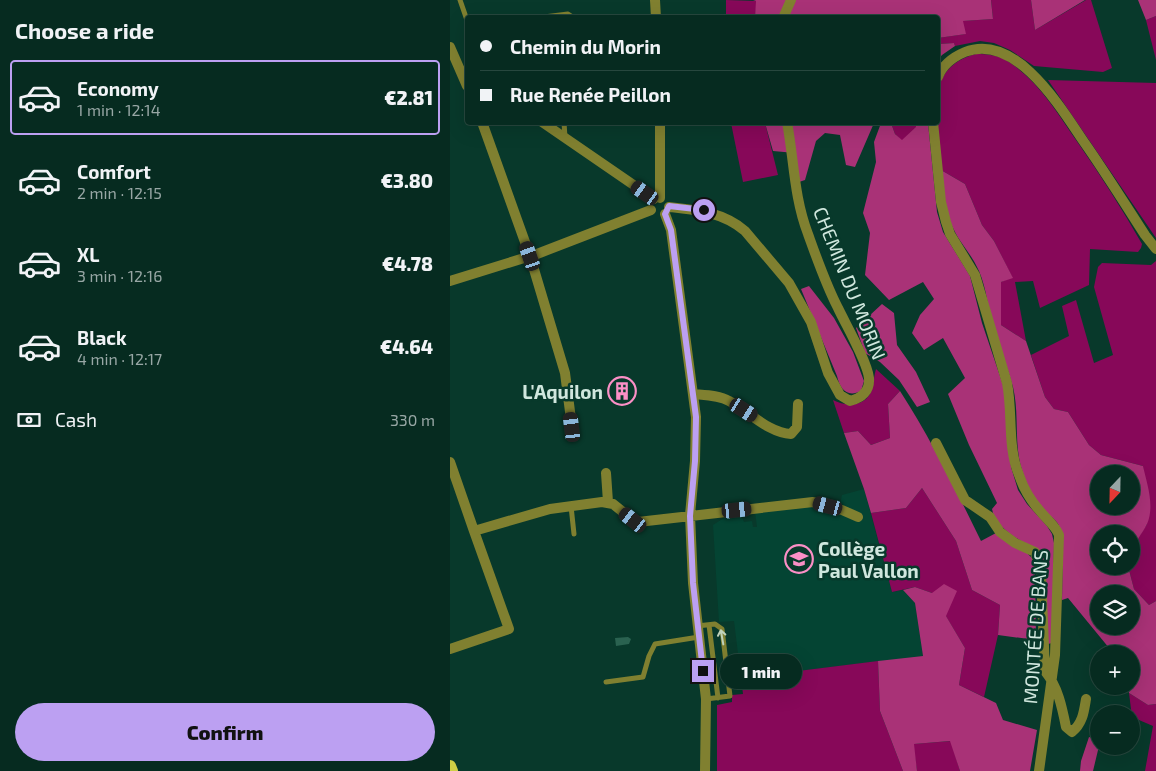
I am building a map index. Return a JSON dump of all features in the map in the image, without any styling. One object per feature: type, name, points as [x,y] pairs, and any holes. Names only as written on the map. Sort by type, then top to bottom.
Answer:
[{"type":"main road","points":[[450,766],[452,771]]},
{"type":"street","points":[[655,0],[656,15]]},
{"type":"street","points":[[784,15],[791,0]]},
{"type":"street","points":[[450,47],[465,80]]},
{"type":"street","points":[[940,73],[949,61],[959,54],[982,48],[995,50],[1007,55],[1033,74],[1052,96],[1156,249]]},
{"type":"street","points":[[483,125],[530,256],[565,374],[572,427]]},
{"type":"street","points":[[660,125],[655,202],[656,215],[667,210]]},
{"type":"street","name":"CHEMIN DU MORIN","points":[[667,210],[704,210],[730,220],[745,231],[790,283],[811,322],[828,373],[840,395],[850,400],[858,399],[864,395],[868,386],[867,370],[836,306],[807,232],[795,187],[786,125]]},
{"type":"street","name":"MONTÉE DE BANS","points":[[934,125],[941,202],[950,234],[975,275],[1007,383],[1010,396],[1012,444],[1018,473],[1034,504],[1056,529],[1058,535],[1055,655],[1039,771]]},
{"type":"street","points":[[551,126],[655,202]]},
{"type":"street","points":[[450,281],[530,256],[655,202],[666,200],[696,417],[690,516],[698,626],[706,699],[705,771]]},
{"type":"street","points":[[694,394],[710,395],[728,400],[784,434],[791,434],[797,427],[798,404]]},
{"type":"street","points":[[936,443],[965,500],[990,517],[1000,532],[1016,543],[1035,552],[1041,573],[1045,671],[1051,678],[1060,701],[1066,727],[1072,732],[1079,724],[1086,698]]},
{"type":"street","points":[[450,649],[509,629],[451,468]]},
{"type":"street","points":[[606,473],[608,502]]},
{"type":"street","points":[[474,531],[550,508],[608,502],[638,522],[813,502],[842,510],[858,517]]},
{"type":"lane","points":[[460,0],[465,15]]},
{"type":"lane","points":[[557,15],[570,15]]},
{"type":"lane","points":[[564,125],[565,138]]},
{"type":"lane","points":[[571,506],[574,534]]},
{"type":"lane","points":[[698,626],[715,624],[722,629],[730,696],[706,699]]},
{"type":"lane","points":[[709,625],[718,698]]},
{"type":"lane","points":[[606,682],[643,677],[649,656],[655,644],[699,637]]},
{"type":"shaded area","points":[[726,0],[757,1],[755,15],[726,15]]},
{"type":"shaded area","points":[[753,0],[991,0],[993,19],[963,21],[966,34],[940,38],[940,15],[755,15],[756,1]]},
{"type":"shaded area","points":[[991,0],[1031,0],[1035,30],[1086,0],[1091,0],[1112,68],[1103,72],[1034,66],[1010,50],[994,43],[980,41],[955,46],[954,43],[940,44],[940,38],[965,34],[962,21],[993,19]]},
{"type":"shaded area","points":[[1031,0],[1085,0],[1035,30]]},
{"type":"shaded area","points":[[1138,0],[1156,0],[1156,16],[1146,20]]},
{"type":"shaded area","points":[[1156,16],[1156,60],[1146,20]]},
{"type":"shaded area","points":[[954,43],[955,46],[940,58],[940,44]]},
{"type":"shaded area","points":[[976,54],[993,55],[1005,60],[1030,79],[1055,110],[1095,168],[1142,244],[1138,252],[1090,249],[1089,285],[1040,308],[1033,281],[1015,282],[1026,341],[1001,325],[1001,282],[1012,277],[994,241],[982,225],[965,184],[941,170],[938,125],[940,125],[940,85],[947,71],[965,57]]},
{"type":"shaded area","points":[[1048,80],[1156,83],[1156,238]]},
{"type":"shaded area","points":[[731,125],[766,125],[778,175],[743,182]]},
{"type":"shaded area","points":[[766,125],[873,125],[855,167],[846,165],[840,135],[825,133],[816,141],[805,180],[799,182],[795,153],[773,151]]},
{"type":"shaded area","points":[[880,125],[892,125],[895,134],[902,140],[916,125],[928,125],[937,212],[943,232],[970,276],[982,323],[1003,385],[1007,406],[1011,467],[1018,490],[1052,534],[1054,543],[1052,643],[1048,644],[1043,560],[1036,548],[1009,533],[994,516],[992,509],[997,503],[969,445],[948,394],[965,378],[943,338],[924,350],[912,333],[920,315],[934,299],[923,282],[889,300],[865,275],[870,233],[863,213],[876,162],[874,142]]},
{"type":"shaded area","points":[[892,125],[916,125],[917,127],[902,141],[895,134]]},
{"type":"shaded area","points":[[941,170],[965,184],[982,225],[994,241],[1013,278],[1001,282],[1001,325],[1026,341],[1045,397],[1054,409],[1068,412],[1089,445],[1101,455],[1139,465],[1090,465],[1090,515],[1140,515],[1140,465],[1143,466],[1150,510],[1147,524],[1140,535],[1140,525],[1090,525],[1090,575],[1130,575],[1133,585],[1090,585],[1090,625],[1068,598],[1062,600],[1062,533],[1055,520],[1045,512],[1035,499],[1023,473],[1018,452],[1013,387],[994,330],[982,278],[951,224],[944,198]]},
{"type":"shaded area","points":[[1156,261],[1156,601],[1149,605],[1140,595],[1140,585],[1133,585],[1130,575],[1140,575],[1140,535],[1147,524],[1143,466],[1101,455],[1089,445],[1068,412],[1054,409],[1045,397],[1031,355],[1069,336],[1062,306],[1076,300],[1094,363],[1113,355],[1094,287],[1098,267],[1102,263],[1151,265]]},
{"type":"shaded area","points":[[809,286],[834,318],[853,352],[864,381],[861,391],[848,393],[840,385],[801,289]]},
{"type":"shaded area","points":[[882,304],[894,313],[897,345],[916,372],[930,402],[917,407],[899,380],[880,362],[865,353],[856,328]]},
{"type":"shaded area","points":[[876,369],[900,391],[888,404],[890,438],[871,445],[858,431],[844,433],[833,400],[844,404],[856,404],[866,399],[872,389]]},
{"type":"shaded area","points":[[900,391],[933,446],[981,541],[996,533],[1033,559],[1035,570],[1036,640],[998,635],[1000,605],[972,590],[956,541],[922,488],[906,508],[871,513],[844,433],[858,431],[871,445],[890,438],[888,404]]},
{"type":"shaded area","points":[[922,488],[956,541],[972,590],[1000,605],[998,635],[984,697],[959,685],[965,648],[932,593],[915,587],[892,592],[871,513],[906,508]]},
{"type":"shaded area","name":"Collège Paul Vallon","points":[[864,489],[892,592],[903,590],[915,603],[923,656],[741,678],[734,621],[719,622],[713,525],[724,518],[742,517],[744,522],[752,521],[753,527],[757,527],[755,512],[807,506],[838,514],[842,495]]},
{"type":"shaded area","points":[[944,584],[957,591],[946,616],[965,648],[959,685],[996,703],[1003,720],[1037,730],[1030,771],[960,771],[950,741],[914,744],[917,771],[903,771],[880,711],[878,661],[923,656],[915,603],[903,590],[915,587],[932,593]]},
{"type":"shaded area","points":[[1140,595],[1149,605],[1156,601],[1156,704],[1148,705],[1132,695],[1140,695],[1140,645],[1107,645],[1098,635],[1140,635]]},
{"type":"shaded area","points":[[628,637],[631,639],[629,644],[616,646],[615,638]]},
{"type":"shaded area","points":[[878,661],[880,711],[903,771],[717,771],[717,705],[732,702],[732,695],[743,694],[741,678]]},
{"type":"shaded area","points":[[1129,695],[1148,705],[1156,704],[1156,771],[1145,771],[1153,726],[1140,720],[1140,705],[1130,705]]},
{"type":"shaded area","points":[[1090,737],[1090,755],[1097,755],[1093,771],[1080,771],[1081,761]]},
{"type":"shaded area","points":[[951,741],[960,771],[917,771],[913,744]]},
{"type":"place","name":"L'Aquilon","points":[[622,391]]},
{"type":"place","name":"Collège Paul Vallon","points":[[799,559]]},
{"type":"route","points":[[703,671],[693,583],[690,516],[695,461],[696,417],[671,230],[665,214],[669,206],[704,210]]}]
